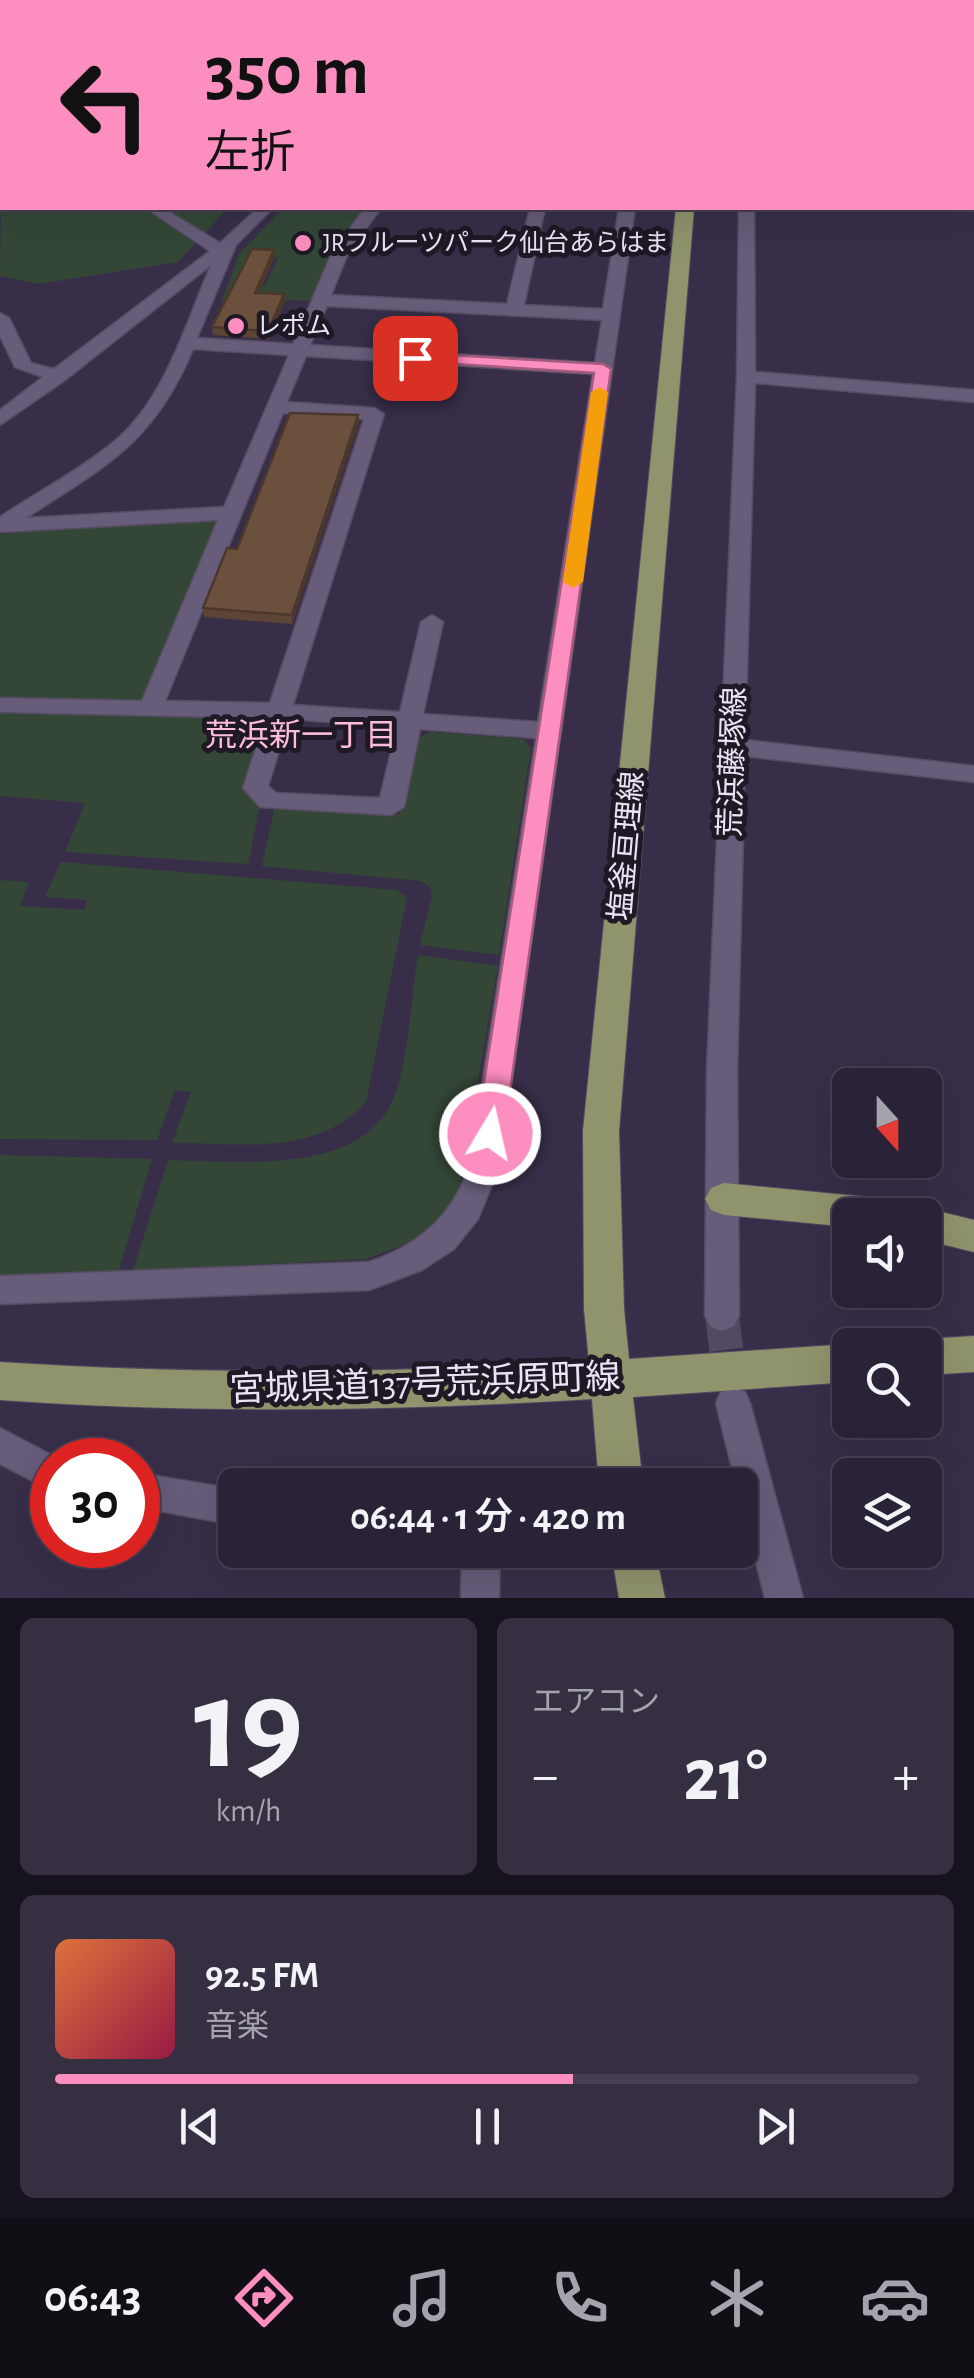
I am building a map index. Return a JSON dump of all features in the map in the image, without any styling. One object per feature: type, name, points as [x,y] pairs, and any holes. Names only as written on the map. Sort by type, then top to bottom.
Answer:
[{"type":"main road","name":"塩釜亘理線","points":[[619,1468],[609,1379],[601,1131],[685,210]]},
{"type":"main road","points":[[724,1199],[832,1210]]},
{"type":"main road","points":[[942,1228],[974,1236]]},
{"type":"main road","points":[[942,1357],[974,1354]]},
{"type":"main road","name":"宮城県道137号荒浜原町線","points":[[0,1381],[102,1390],[316,1392],[508,1386],[832,1364]]},
{"type":"main road","points":[[636,1568],[642,1598]]},
{"type":"street","points":[[157,210],[224,247]]},
{"type":"street","points":[[0,419],[224,247],[264,210]]},
{"type":"street","points":[[151,706],[319,300],[340,253],[372,210]]},
{"type":"street","points":[[514,310],[538,210]]},
{"type":"street","points":[[0,1290],[369,1276],[406,1265],[456,1228],[474,1201],[484,1168],[627,210]]},
{"type":"street","name":"荒浜藤塚線","points":[[722,1316],[722,1070],[746,377],[746,210]]},
{"type":"street","points":[[1,526],[118,448],[158,402],[187,344],[224,247]]},
{"type":"street","points":[[319,300],[611,316]]},
{"type":"street","points":[[0,318],[24,367],[59,376]]},
{"type":"street","points":[[187,344],[603,369]]},
{"type":"street","points":[[746,377],[974,396]]},
{"type":"street","points":[[276,408],[375,414],[254,788],[269,802],[391,807],[432,622]]},
{"type":"street","points":[[1,526],[231,513]]},
{"type":"street","points":[[0,705],[278,711],[551,731]]},
{"type":"street","points":[[734,747],[974,774]]},
{"type":"street","points":[[733,1404],[783,1593]]},
{"type":"street","points":[[0,1445],[30,1462]]},
{"type":"street","points":[[160,1494],[218,1504]]},
{"type":"street","points":[[480,1598],[481,1568]]},
{"type":"green space","points":[[1,210],[226,210],[178,262],[38,284],[0,276]]},
{"type":"green space","points":[[281,210],[362,210],[331,252],[311,301],[251,299],[257,286],[265,286],[278,258],[252,256],[227,303],[221,303],[239,254]]},
{"type":"green space","points":[[216,517],[225,523],[151,696],[139,702],[0,700],[0,534]]},
{"type":"green space","points":[[0,710],[256,718],[267,726],[260,804],[248,864],[65,852],[85,803],[0,796]]},
{"type":"green space","points":[[431,732],[523,739],[531,748],[499,955],[420,945],[432,896],[430,887],[421,881],[262,866],[275,805],[400,814],[418,738]]},
{"type":"green space","points":[[61,862],[397,890],[407,898],[366,1102],[325,1132],[276,1143],[172,1143],[191,1092],[175,1090],[157,1140],[0,1139],[0,880],[29,882],[20,906],[85,910],[87,900],[45,897]]},
{"type":"green space","points":[[418,955],[498,966],[460,1184],[447,1212],[414,1241],[366,1259],[133,1271],[168,1160],[297,1159],[330,1152],[358,1139],[381,1120],[400,1076]]},
{"type":"green space","points":[[0,1155],[152,1159],[118,1273],[0,1278]]},
{"type":"building","points":[[252,249],[274,250],[255,293],[284,294],[268,331],[212,327]]},
{"type":"building","points":[[290,413],[358,415],[292,615],[203,608],[227,548],[237,549]]},
{"type":"tunnel","points":[[722,1316],[731,1386]]},
{"type":"slow traffic","points":[[573,582],[600,392]]},
{"type":"place","name":"JRフルーツパーク仙台あらはま","points":[[303,243]]},
{"type":"place","name":"レポム","points":[[236,326]]},
{"type":"district","name":"荒浜新一丁目","points":[[301,736]]},
{"type":"route","points":[[415,358],[603,369],[490,1134]]}]
